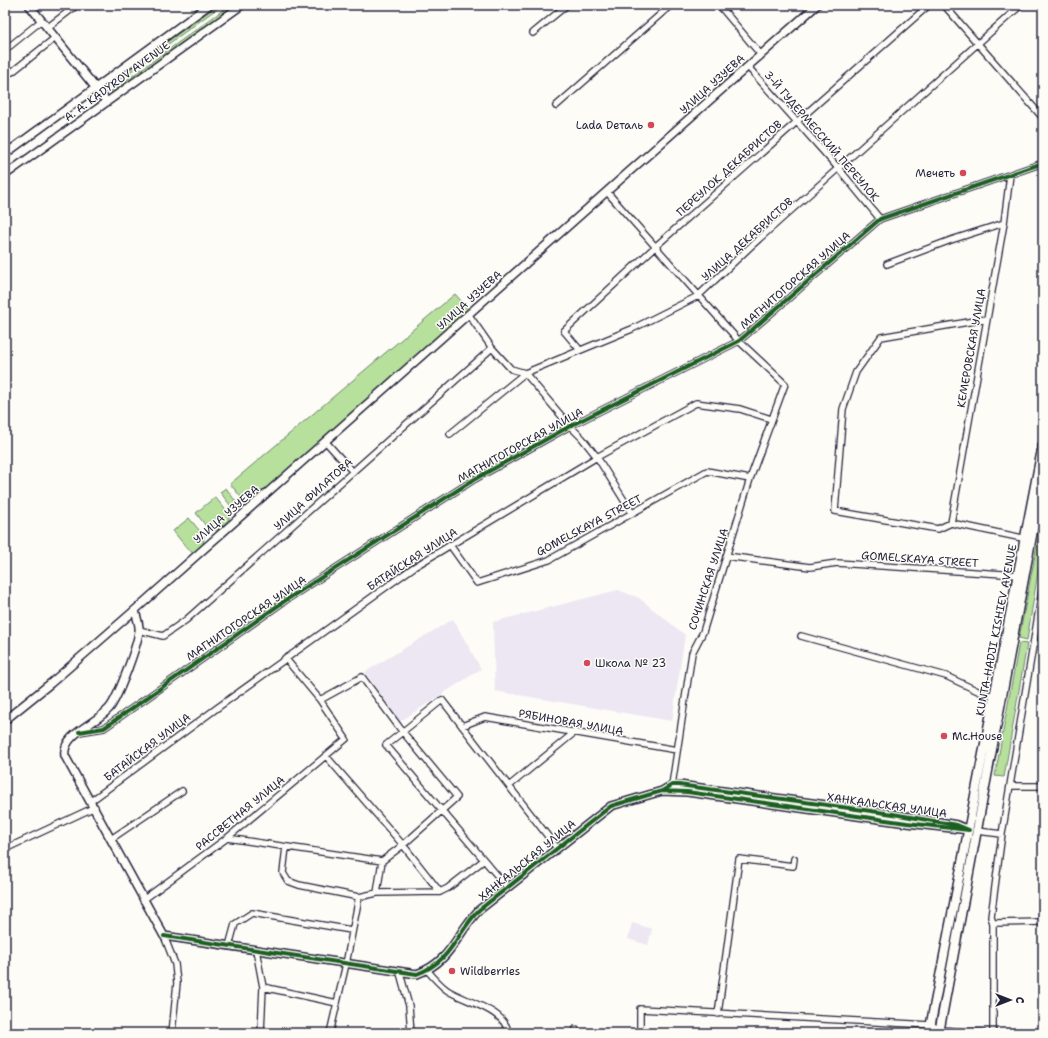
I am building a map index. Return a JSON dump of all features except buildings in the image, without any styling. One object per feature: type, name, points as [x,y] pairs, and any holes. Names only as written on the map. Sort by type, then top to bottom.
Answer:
[{"type":"main road","name":"KUNTA-HADJI KISHIEV AVENUE","points":[[930,1029],[997,726],[1040,476],[1043,444]]},
{"type":"main road","name":"KUNTA-HADJI KISHIEV AVENUE","points":[[940,1031],[994,696],[1018,575],[1041,495],[1040,476]]},
{"type":"street","points":[[28,5],[107,102]]},
{"type":"street","points":[[47,28],[77,5]]},
{"type":"street","name":"A. A. KADYROV AVENUE","points":[[5,154],[209,5]]},
{"type":"street","name":"A. A. KADYROV AVENUE","points":[[5,176],[242,5]]},
{"type":"street","points":[[533,33],[567,5]]},
{"type":"street","points":[[556,106],[671,5]]},
{"type":"street","points":[[719,5],[761,55]]},
{"type":"street","name":"УЛИЦА УЗУЕВА","points":[[5,720],[51,683],[326,442],[817,5]]},
{"type":"street","name":"ПЕРЕУЛОК ДЕКАБРИСТОВ","points":[[580,350],[564,331],[656,246],[929,5]]},
{"type":"street","points":[[944,5],[1043,118]]},
{"type":"street","name":"УЛИЦА ДЕКАБРИСТОВ","points":[[450,434],[525,373],[632,329],[698,296],[750,247],[1021,5]]},
{"type":"street","points":[[5,50],[41,21]]},
{"type":"street","points":[[5,68],[7,71],[12,72],[55,38]]},
{"type":"street","name":"3-Й ГУДЕРМЕССКИЙ ПЕРЕУЛОК","points":[[748,67],[839,169],[880,219]]},
{"type":"street","name":"МАГНИТОГОРСКАЯ УЛИЦА","points":[[79,732],[104,728],[286,600],[475,479],[570,426],[739,341],[880,219],[1043,163]]},
{"type":"street","name":"КЕМЕРОВСКАЯ УЛИЦА","points":[[951,523],[1004,223],[1010,175]]},
{"type":"street","points":[[607,192],[739,341]]},
{"type":"street","points":[[887,264],[951,240],[1004,223]]},
{"type":"street","points":[[469,315],[492,348],[511,369],[525,373],[582,438],[597,457],[632,513]]},
{"type":"street","points":[[986,318],[881,337],[856,372],[844,409],[835,511],[938,529],[951,523],[1028,539]]},
{"type":"street","name":"СОЧИНСКАЯ УЛИЦА","points":[[672,785],[692,653],[703,632],[750,479],[771,419],[786,384],[739,341]]},
{"type":"street","name":"УЛИЦА ФИЛАТОВА","points":[[139,630],[163,636],[186,620],[492,348]]},
{"type":"street","name":"БАТАЙСКАЯ УЛИЦА","points":[[5,849],[93,804],[285,658],[414,567],[597,457],[696,403],[740,409],[771,419]]},
{"type":"street","points":[[326,442],[353,472]]},
{"type":"street","name":"GOMELSKAYA STREET","points":[[450,545],[478,583],[549,560],[707,471],[750,479]]},
{"type":"street","name":"GOMELSKAYA STREET","points":[[726,556],[810,567],[837,563],[1018,575]]},
{"type":"street","points":[[993,1033],[993,923],[991,910],[1043,585]]},
{"type":"street","points":[[135,610],[139,630],[126,670],[110,708],[79,732],[66,744],[64,749],[65,756],[93,804],[143,900],[164,936],[175,964],[177,983],[172,1033]]},
{"type":"street","points":[[801,636],[946,676],[980,692],[994,696],[997,726]]},
{"type":"street","points":[[1034,644],[1043,644]]},
{"type":"street","points":[[285,658],[320,700],[362,677],[402,731],[457,797],[403,845],[382,861],[377,893]]},
{"type":"street","name":"РАССВЕТНАЯ УЛИЦА","points":[[143,900],[227,838],[346,739],[320,700]]},
{"type":"street","points":[[507,887],[386,745],[402,731],[442,700],[557,848]]},
{"type":"street","name":"РЯБИНОВАЯ УЛИЦА","points":[[462,726],[485,717],[677,750]]},
{"type":"street","points":[[509,786],[575,732]]},
{"type":"street","points":[[326,756],[403,845],[440,892]]},
{"type":"street","name":"ХАНКАЛЬСКАЯ УЛИЦА","points":[[164,936],[400,973],[416,974],[441,962],[470,920],[479,910],[611,806],[662,791],[672,785],[722,790],[893,814],[957,824],[973,830]]},
{"type":"street","points":[[1010,786],[1043,786]]},
{"type":"street","points":[[111,839],[182,791]]},
{"type":"street","name":"ХАНКАЛЬСКАЯ УЛИЦА","points":[[662,791],[687,792],[907,823],[973,830]]},
{"type":"street","points":[[973,830],[1002,834]]},
{"type":"street","points":[[227,838],[382,861]]},
{"type":"street","points":[[286,847],[283,873],[288,881],[299,885],[359,897],[377,893],[440,892],[448,888],[484,860]]},
{"type":"street","points":[[718,1014],[739,858],[793,866],[794,859]]},
{"type":"street","points":[[330,1033],[346,964],[351,930],[359,897]]},
{"type":"street","points":[[229,946],[235,924],[252,913],[351,930]]},
{"type":"street","points":[[993,923],[1043,922]]},
{"type":"street","points":[[256,950],[263,987],[262,1033]]},
{"type":"street","points":[[427,970],[445,989],[492,1012],[502,1020],[508,1033]]},
{"type":"street","points":[[400,973],[409,1006],[411,1033]]},
{"type":"street","points":[[263,987],[337,1003]]},
{"type":"street","points":[[640,1033],[640,1009],[983,1033]]},
{"type":"shaded area","name":"Школа № 23","points":[[618,590],[639,598],[685,635],[672,721],[495,691],[493,622]]},
{"type":"shaded area","points":[[453,619],[481,669],[399,722],[365,672]]},
{"type":"shaded area","points":[[632,923],[652,929],[648,945],[628,939]]},
{"type":"green space","points":[[218,5],[222,5],[108,88],[106,86]]},
{"type":"green space","points":[[230,5],[235,5],[112,94],[110,92]]},
{"type":"green space","points":[[455,294],[469,310],[255,501],[246,503],[230,484]]},
{"type":"green space","points":[[226,488],[239,506],[234,510],[220,492]]},
{"type":"green space","points":[[215,497],[229,514],[229,520],[217,530],[209,530],[196,513]]},
{"type":"green space","points":[[1043,514],[1043,541],[1027,640],[1019,638]]},
{"type":"green space","points":[[189,518],[204,536],[203,546],[194,554],[173,531]]},
{"type":"green space","points":[[1019,643],[1027,644],[1004,777],[995,776]]},
{"type":"cycle path","points":[[79,732],[104,728],[286,600],[475,479],[570,426],[739,341],[880,219],[1043,163]]},
{"type":"cycle path","points":[[164,936],[417,974],[429,969],[446,955],[479,910],[611,806],[662,791],[687,792],[907,823],[969,830],[957,825],[893,814],[679,785],[672,785],[662,791]]},
{"type":"place","name":"Lada Dеталь","points":[[651,125]]},
{"type":"place","name":"Мечеть","points":[[963,173]]},
{"type":"place","name":"Школа № 23","points":[[587,663]]},
{"type":"place","name":"Mc.House","points":[[944,736]]},
{"type":"place","name":"Wildberries","points":[[452,971]]}]
